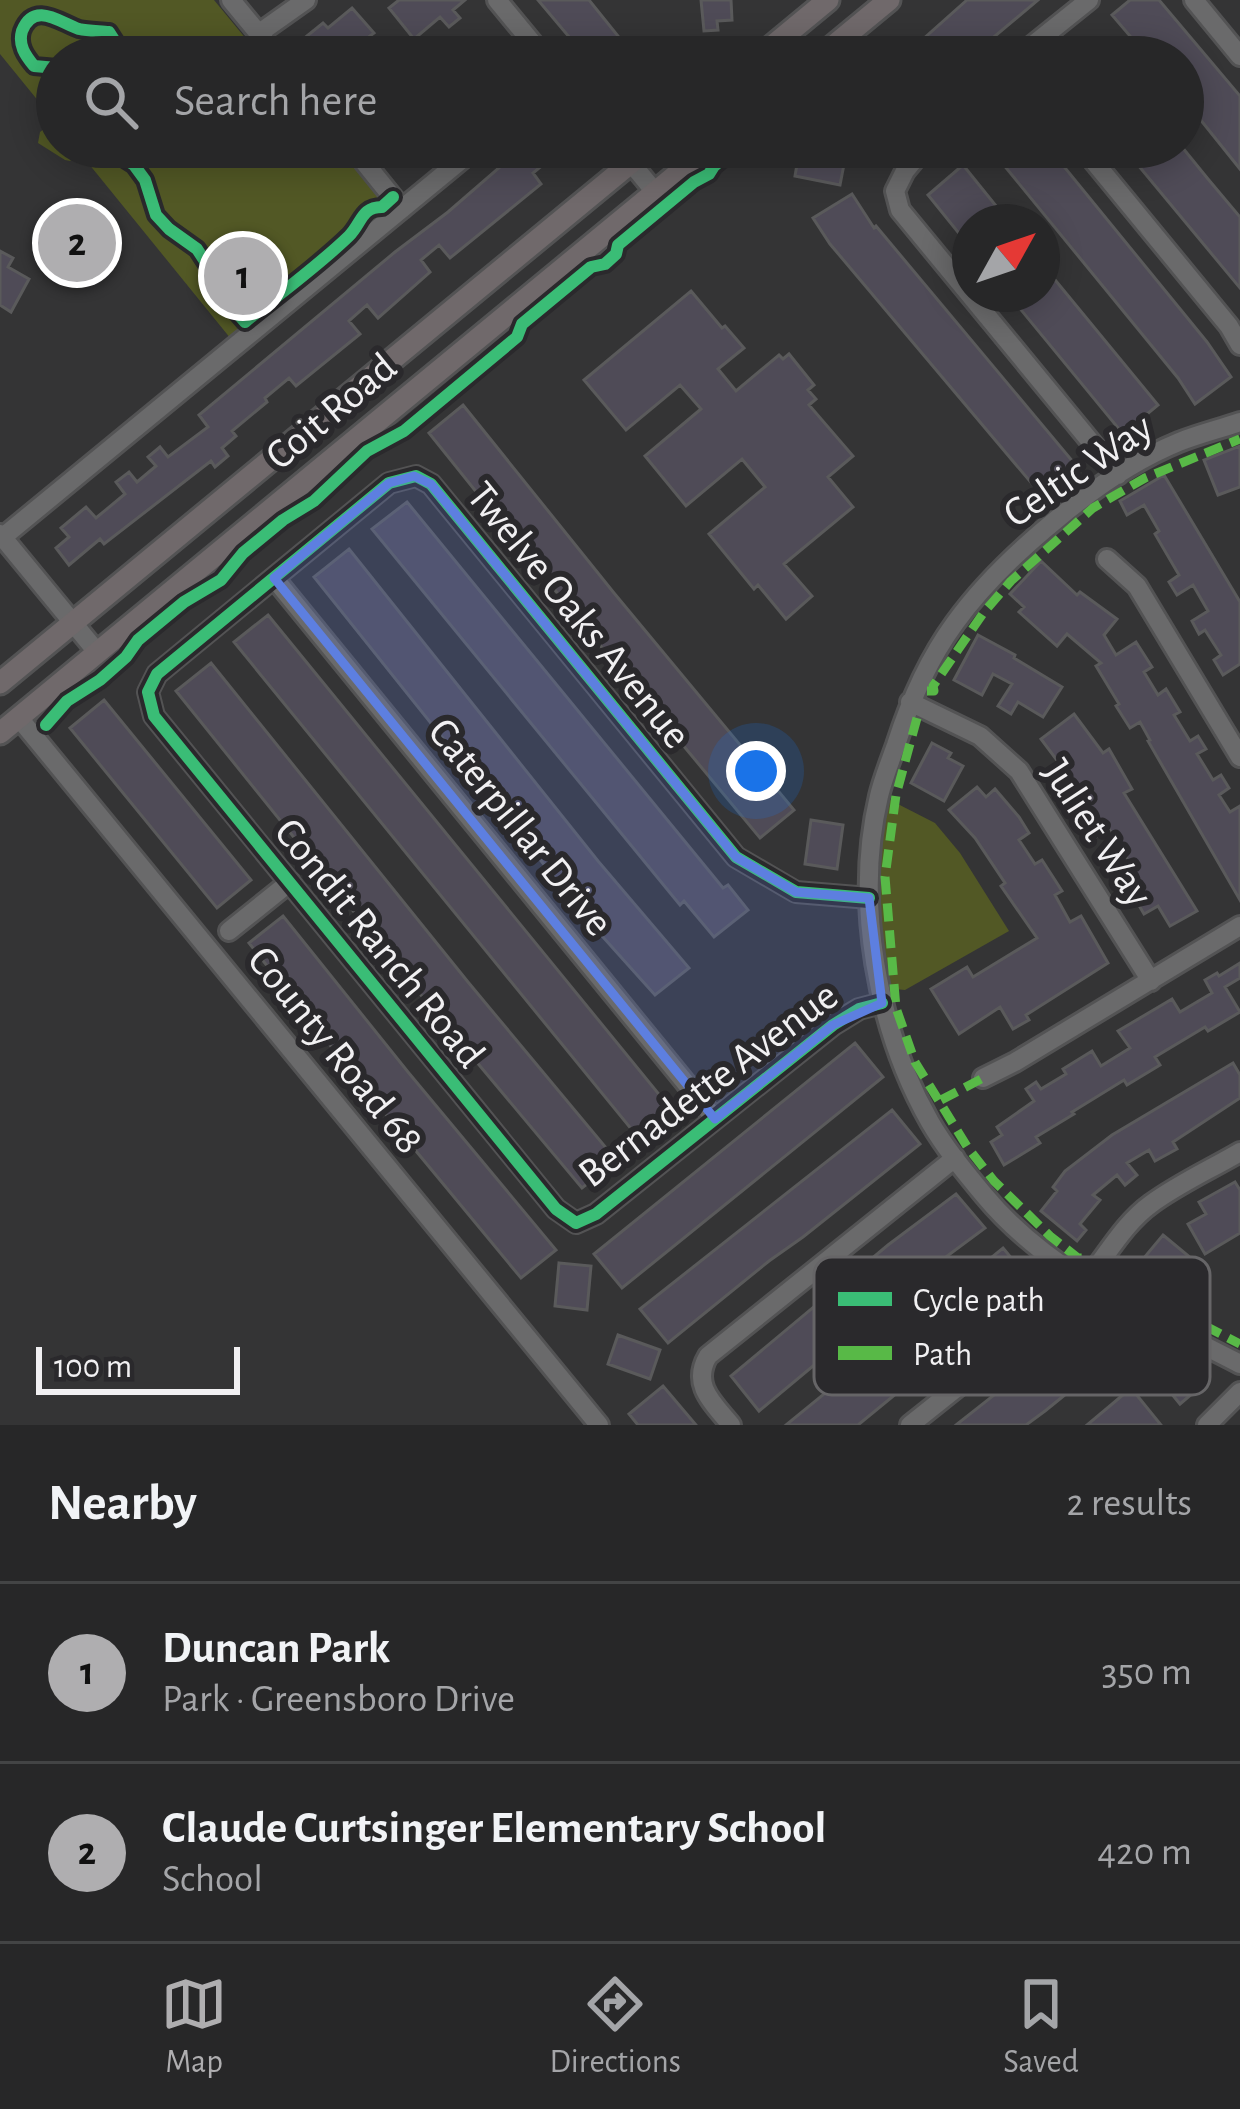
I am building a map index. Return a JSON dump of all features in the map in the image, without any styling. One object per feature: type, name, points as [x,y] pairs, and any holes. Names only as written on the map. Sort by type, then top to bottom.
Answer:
[{"type":"main road","points":[[784,36],[828,0]]},
{"type":"main road","points":[[845,36],[889,0]]},
{"type":"main road","name":"Coit Road","points":[[0,683],[435,324],[609,168]]},
{"type":"main road","name":"Coit Road","points":[[0,733],[684,168]]},
{"type":"main road","points":[[435,324],[458,354]]},
{"type":"street","points":[[231,0],[258,34],[305,0]]},
{"type":"street","points":[[497,0],[527,36]]},
{"type":"street","points":[[1044,36],[1089,0]]},
{"type":"street","points":[[1194,0],[1240,56]]},
{"type":"street","points":[[369,168],[402,209]]},
{"type":"street","points":[[97,652],[1,535],[452,168]]},
{"type":"street","points":[[635,168],[655,192]]},
{"type":"street","points":[[908,168],[895,193],[902,213],[1118,475]]},
{"type":"street","points":[[1099,168],[1240,345]]},
{"type":"street","name":"Celtic Way","points":[[1050,1257],[987,1199],[930,1121],[910,1081],[882,1003],[869,898],[879,796],[910,702],[931,661],[954,624],[1013,555],[1118,475],[1178,442],[1240,422]]},
{"type":"street","name":"Twelve Oaks Avenue","points":[[274,578],[389,483],[414,476],[430,484],[736,857],[796,892],[869,898]]},
{"type":"street","points":[[1107,560],[1137,586],[1240,758]]},
{"type":"street","name":"Condit Ranch Road","points":[[274,578],[157,674],[148,694],[154,716],[556,1209],[576,1223]]},
{"type":"street","name":"Caterpillar Drive","points":[[274,578],[715,1119]]},
{"type":"street","name":"Juliet Way","points":[[910,702],[980,736],[1019,771],[1151,981]]},
{"type":"street","name":"County Road 68","points":[[19,718],[599,1425]]},
{"type":"street","points":[[229,931],[290,882]]},
{"type":"street","points":[[983,1078],[1016,1063],[1240,926]]},
{"type":"street","name":"Bernadette Avenue","points":[[576,1223],[596,1214],[833,1024],[882,1003]]},
{"type":"street","points":[[1104,1257],[1150,1204],[1240,1152]]},
{"type":"street","points":[[831,1257],[955,1158]]},
{"type":"street","points":[[731,1425],[704,1391],[701,1371],[711,1353],[814,1271]]},
{"type":"street","name":"Celtic Way","points":[[1210,1348],[1240,1364]]},
{"type":"street","points":[[1207,1425],[1240,1392]]},
{"type":"street","points":[[910,1425],[947,1395]]},
{"type":"highlighted area","points":[[414,476],[431,484],[736,857],[796,892],[869,898],[882,1003],[833,1025],[715,1119],[274,578],[389,483]]},
{"type":"green space","points":[[0,0],[214,0],[244,36],[36,36],[36,98],[0,54]]},
{"type":"green space","points":[[92,168],[357,168],[382,198],[383,213],[231,339]]},
{"type":"green space","points":[[890,800],[935,823],[960,853],[1009,931],[905,990],[885,988],[879,918],[879,844]]},
{"type":"building","points":[[399,0],[465,0],[453,10],[460,18],[449,27],[440,17],[418,36],[412,36],[389,8]]},
{"type":"building","points":[[538,0],[589,0],[618,36],[568,36]]},
{"type":"building","points":[[701,0],[731,0],[732,20],[717,21],[718,30],[704,31]]},
{"type":"building","points":[[967,0],[1038,0],[995,36],[927,36]]},
{"type":"building","points":[[1130,0],[1159,0],[1189,36],[1130,36],[1112,15]]},
{"type":"building","points":[[352,8],[374,33],[307,36],[323,23],[328,28]]},
{"type":"building","points":[[1204,53],[1240,96],[1240,169],[1204,124]]},
{"type":"building","points":[[499,168],[539,168],[533,173],[541,184],[450,258],[439,245],[421,260],[430,272],[378,318],[367,305],[349,321],[360,334],[296,386],[289,378],[265,398],[267,402],[232,431],[236,436],[222,448],[228,456],[215,467],[211,461],[104,544],[100,539],[69,565],[56,548],[69,537],[61,528],[86,507],[96,518],[125,494],[116,482],[129,472],[137,482],[156,466],[148,457],[160,447],[168,457],[208,427],[199,415]]},
{"type":"building","points":[[796,168],[843,168],[840,185],[795,176]]},
{"type":"building","points":[[965,168],[994,204],[952,204],[952,225],[928,195]]},
{"type":"building","points":[[1006,168],[1065,168],[1207,342],[1231,377],[1195,404],[1060,234],[1060,204],[1036,204]]},
{"type":"building","points":[[1140,168],[1199,168],[1240,217],[1240,288]]},
{"type":"building","points":[[852,194],[874,228],[1074,463],[1039,492],[813,218]]},
{"type":"building","points":[[0,251],[13,258],[8,267],[29,279],[11,312],[0,305]]},
{"type":"building","points":[[1060,286],[1158,405],[1123,434],[1023,312],[1060,312]]},
{"type":"building","points":[[691,291],[744,348],[718,369],[736,391],[779,355],[783,359],[789,354],[814,385],[808,390],[816,399],[809,405],[853,456],[828,477],[853,507],[784,564],[812,596],[786,619],[709,534],[765,487],[742,459],[686,506],[645,456],[701,409],[680,385],[626,430],[584,380]]},
{"type":"building","points":[[463,405],[794,810],[760,838],[429,433]]},
{"type":"building","points":[[1240,446],[1240,487],[1218,495],[1204,460]]},
{"type":"building","points":[[1164,475],[1240,602],[1240,664],[1223,675],[1214,660],[1221,655],[1205,630],[1199,634],[1192,621],[1208,611],[1193,585],[1177,595],[1169,582],[1179,575],[1144,505],[1127,515],[1120,501]]},
{"type":"building","points":[[407,502],[723,888],[728,885],[748,910],[714,937],[684,901],[680,905],[372,529]]},
{"type":"building","points":[[349,549],[689,968],[655,995],[594,927],[314,577]]},
{"type":"building","points":[[1041,561],[1077,595],[1080,592],[1117,619],[1104,635],[1116,655],[1136,642],[1152,667],[1144,672],[1158,695],[1166,689],[1180,712],[1174,715],[1190,741],[1198,736],[1206,749],[1197,754],[1213,780],[1221,775],[1229,788],[1219,795],[1230,812],[1240,806],[1240,900],[1140,722],[1130,728],[1116,706],[1096,666],[1101,663],[1067,634],[1057,646],[1019,612],[1024,607],[1010,594]]},
{"type":"building","points":[[268,615],[675,1114],[641,1141],[234,642]]},
{"type":"building","points":[[978,635],[1062,687],[1043,717],[1018,702],[1011,714],[998,706],[1012,684],[993,674],[982,695],[954,680]]},
{"type":"building","points":[[211,663],[617,1161],[582,1188],[176,691]]},
{"type":"building","points":[[104,700],[251,880],[217,908],[70,728]]},
{"type":"building","points":[[1074,714],[1103,753],[1109,749],[1132,789],[1124,793],[1197,911],[1170,926],[1158,906],[1144,914],[1122,871],[1131,865],[1109,829],[1096,837],[1071,779],[1041,739]]},
{"type":"building","points":[[932,743],[963,766],[944,801],[911,783]]},
{"type":"building","points":[[977,787],[986,797],[995,789],[1019,817],[1029,833],[1019,840],[1035,864],[1042,860],[1062,891],[1055,895],[1070,922],[1081,916],[1108,963],[1026,1015],[1029,1020],[1013,1029],[1000,1007],[959,1034],[931,989],[967,967],[973,977],[1037,938],[975,838],[949,810]]},
{"type":"building","points":[[811,820],[843,825],[837,869],[805,864]]},
{"type":"building","points":[[283,916],[556,1250],[521,1278],[249,943]]},
{"type":"building","points":[[1240,963],[1240,978],[1225,987],[1240,1012],[1155,1057],[1160,1065],[1127,1085],[1124,1080],[1072,1112],[1036,1137],[1040,1143],[1004,1165],[991,1142],[1002,1135],[997,1127],[1034,1101],[1026,1089],[1036,1082],[1041,1089],[1092,1051],[1101,1066],[1130,1048],[1118,1031],[1172,999],[1180,1012],[1212,993],[1205,980]]},
{"type":"building","points":[[855,1043],[883,1077],[622,1288],[594,1254]]},
{"type":"building","points":[[1233,1063],[1240,1075],[1240,1098],[1173,1142],[1177,1149],[1155,1161],[1149,1150],[1127,1163],[1137,1175],[1125,1185],[1117,1175],[1093,1195],[1100,1200],[1080,1224],[1086,1230],[1077,1241],[1041,1211],[1065,1171],[1112,1135]]},
{"type":"building","points":[[892,1110],[920,1144],[668,1343],[640,1309]]},
{"type":"building","points":[[1235,1182],[1240,1190],[1240,1233],[1205,1254],[1188,1224],[1206,1214],[1199,1202]]},
{"type":"building","points":[[956,1194],[985,1228],[946,1257],[874,1257]]},
{"type":"building","points":[[1163,1235],[1190,1257],[1145,1257]]},
{"type":"building","points":[[559,1263],[591,1266],[587,1310],[555,1306]]},
{"type":"building","points":[[814,1307],[814,1365],[759,1411],[731,1376]]},
{"type":"building","points":[[618,1335],[660,1350],[650,1379],[608,1364]]},
{"type":"building","points":[[663,1386],[696,1425],[638,1425],[629,1414]]},
{"type":"building","points":[[823,1395],[895,1395],[858,1425],[786,1425]]},
{"type":"building","points":[[994,1395],[1065,1395],[1026,1425],[956,1425]]},
{"type":"building","points":[[1123,1395],[1137,1395],[1161,1425],[1087,1425]]},
{"type":"marked path","points":[[927,691],[934,691],[984,612],[1011,581],[1093,508],[1145,478],[1240,439]]},
{"type":"marked path","points":[[917,718],[896,795],[885,877],[896,1008],[915,1062],[968,1148],[994,1181],[1077,1257]]},
{"type":"marked path","points":[[941,1100],[983,1078]]},
{"type":"marked path","points":[[1210,1328],[1240,1344]]},
{"type":"cycle path","points":[[36,66],[21,41],[33,17],[48,16],[112,36]]},
{"type":"cycle path","points":[[136,168],[156,215],[197,249],[219,292],[245,322],[337,247],[366,213],[393,197]]},
{"type":"cycle path","points":[[46,725],[67,701],[126,657],[138,640],[184,602],[221,580],[243,553],[314,501],[367,451],[404,431],[517,337],[522,324],[591,267],[605,264],[618,245],[713,168]]},
{"type":"cycle path","points":[[869,898],[796,892],[736,857],[431,484],[416,476],[389,483],[157,674],[148,692],[154,716],[556,1209],[576,1223],[596,1214],[833,1025],[859,1009],[882,1003]]},
{"type":"place","name":"Claude Curtsinger Elementary School","points":[[77,243]]},
{"type":"place","name":"Duncan Park","points":[[243,276]]}]
